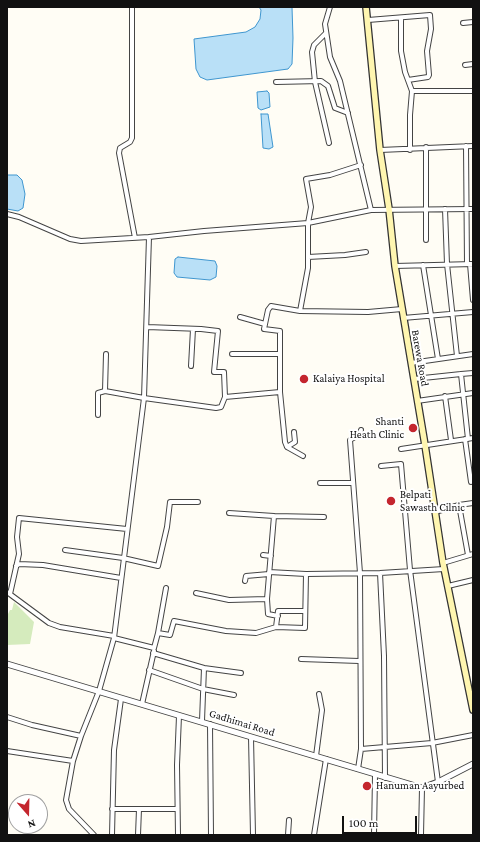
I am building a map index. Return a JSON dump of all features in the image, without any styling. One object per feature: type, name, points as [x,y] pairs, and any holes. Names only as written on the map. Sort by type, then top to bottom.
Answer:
[{"type":"main road","name":"Barewa Road","points":[[366,7],[380,150],[389,209],[395,266],[425,445],[443,566],[473,710]]},
{"type":"street","points":[[132,7],[132,138],[130,142],[120,148],[119,153],[135,238]]},
{"type":"street","points":[[330,7],[325,24],[330,57],[340,81],[371,210]]},
{"type":"street","points":[[368,20],[430,15],[431,29],[427,51],[429,75],[428,77],[408,80]]},
{"type":"street","points":[[401,18],[402,51],[408,80],[412,91],[410,150]]},
{"type":"street","points":[[463,23],[473,22]]},
{"type":"street","points":[[326,33],[314,45],[312,52],[314,80],[329,143]]},
{"type":"street","points":[[465,64],[473,64]]},
{"type":"street","points":[[276,82],[321,81],[328,86],[335,108],[348,113]]},
{"type":"street","points":[[412,91],[473,91]]},
{"type":"street","points":[[466,146],[466,209],[473,300]]},
{"type":"street","points":[[380,150],[410,150],[426,147],[473,146]]},
{"type":"street","points":[[426,147],[426,240]]},
{"type":"street","points":[[300,311],[308,268],[308,223],[311,207],[306,178],[330,174],[361,165]]},
{"type":"street","points":[[445,209],[447,264],[457,356]]},
{"type":"street","points":[[7,214],[19,216],[70,239],[82,241],[149,237],[308,223],[371,210],[473,209]]},
{"type":"street","points":[[94,835],[69,809],[66,800],[73,761],[99,690],[114,637],[144,398],[149,237]]},
{"type":"street","points":[[308,257],[366,252]]},
{"type":"street","points":[[395,266],[470,264]]},
{"type":"street","points":[[423,265],[438,359]]},
{"type":"street","points":[[303,456],[287,447],[285,442],[280,392],[280,331],[264,329],[268,310],[271,306],[300,311],[368,312],[402,309]]},
{"type":"street","points":[[403,318],[432,314],[473,312]]},
{"type":"street","points":[[240,317],[265,324]]},
{"type":"street","points":[[98,415],[98,393],[105,391],[216,408],[221,407],[225,397],[224,372],[214,372],[218,331],[147,328]]},
{"type":"street","points":[[191,366],[193,329]]},
{"type":"street","points":[[105,391],[106,354]]},
{"type":"street","points":[[232,354],[280,354]]},
{"type":"street","points":[[411,363],[473,354]]},
{"type":"street","points":[[414,379],[473,373]]},
{"type":"street","points":[[461,374],[471,482]]},
{"type":"street","points":[[225,397],[280,392]]},
{"type":"street","points":[[417,401],[473,393]]},
{"type":"street","points":[[445,396],[451,440]]},
{"type":"street","points":[[358,768],[361,749],[359,661],[360,573],[350,440],[360,434],[361,430]]},
{"type":"street","points":[[287,447],[295,442],[294,432]]},
{"type":"street","points":[[401,448],[473,438]]},
{"type":"street","points":[[381,466],[401,464],[410,570],[438,782]]},
{"type":"street","points":[[320,483],[353,483]]},
{"type":"street","points":[[65,550],[123,558],[158,566],[167,526],[170,502],[198,502]]},
{"type":"street","points":[[435,512],[459,505],[473,503]]},
{"type":"street","points":[[459,505],[468,555]]},
{"type":"street","points":[[229,513],[324,518]]},
{"type":"street","points":[[274,516],[267,599],[268,614],[278,616]]},
{"type":"street","points":[[127,529],[19,518],[17,537],[19,554],[9,593],[49,623],[60,627],[114,637],[204,668],[241,673]]},
{"type":"street","points":[[245,581],[246,576],[269,573],[380,573],[410,570],[443,566],[473,554]]},
{"type":"street","points":[[263,555],[271,556]]},
{"type":"street","points":[[16,566],[19,564],[43,565],[121,578]]},
{"type":"street","points":[[380,573],[386,746],[385,778]]},
{"type":"street","points":[[158,633],[170,635],[174,621],[226,631],[256,633],[276,627],[305,628],[306,574]]},
{"type":"street","points":[[448,586],[473,580]]},
{"type":"street","points":[[142,704],[158,633],[166,588]]},
{"type":"street","points":[[196,593],[229,600],[267,599]]},
{"type":"street","points":[[276,627],[278,611],[305,611]]},
{"type":"street","points":[[301,659],[359,661]]},
{"type":"street","name":"Gadhimai Road","points":[[7,664],[99,690],[179,716],[202,721],[358,768],[375,775],[422,788]]},
{"type":"street","points":[[202,721],[204,668]]},
{"type":"street","points":[[149,670],[203,688],[234,695]]},
{"type":"street","points":[[316,756],[322,710],[319,694]]},
{"type":"street","points":[[112,835],[114,750],[121,698]]},
{"type":"street","points":[[178,835],[177,765],[179,716]]},
{"type":"street","points":[[7,717],[32,725],[81,736]]},
{"type":"street","points":[[210,724],[211,835]]},
{"type":"street","points":[[361,749],[432,743],[473,735]]},
{"type":"street","points":[[251,737],[253,835]]},
{"type":"street","points":[[7,751],[73,761]]},
{"type":"street","points":[[314,835],[326,759]]},
{"type":"street","points":[[421,835],[422,788],[438,782],[470,765],[473,761]]},
{"type":"street","points":[[374,835],[375,775]]},
{"type":"street","points":[[112,809],[177,809]]},
{"type":"street","points":[[138,835],[139,809]]},
{"type":"street","points":[[288,835],[289,820]]},
{"type":"green space","points":[[14,602],[34,622],[30,644],[7,645],[7,616],[10,610],[12,610]]},
{"type":"water","points":[[259,7],[292,7],[292,64],[288,69],[207,80],[200,77],[196,69],[194,39],[246,32],[255,27],[260,19],[261,10]]},
{"type":"water","points":[[267,91],[269,93],[270,107],[261,110],[258,108],[257,92]]},
{"type":"water","points":[[261,114],[268,114],[273,147],[269,149],[263,148]]},
{"type":"water","points":[[7,175],[17,175],[22,180],[25,194],[23,208],[18,211],[7,209]]},
{"type":"water","points":[[178,257],[215,261],[217,266],[216,277],[210,280],[177,277],[174,273],[175,259]]},
{"type":"place","name":"Kalaiya Hospital","points":[[304,379]]},
{"type":"place","name":"Shanti Heath Clinic","points":[[413,428]]},
{"type":"place","name":"Belpati Sawasth Cilnic","points":[[391,501]]},
{"type":"place","name":"Hanuman Aayurbed","points":[[367,786]]}]
